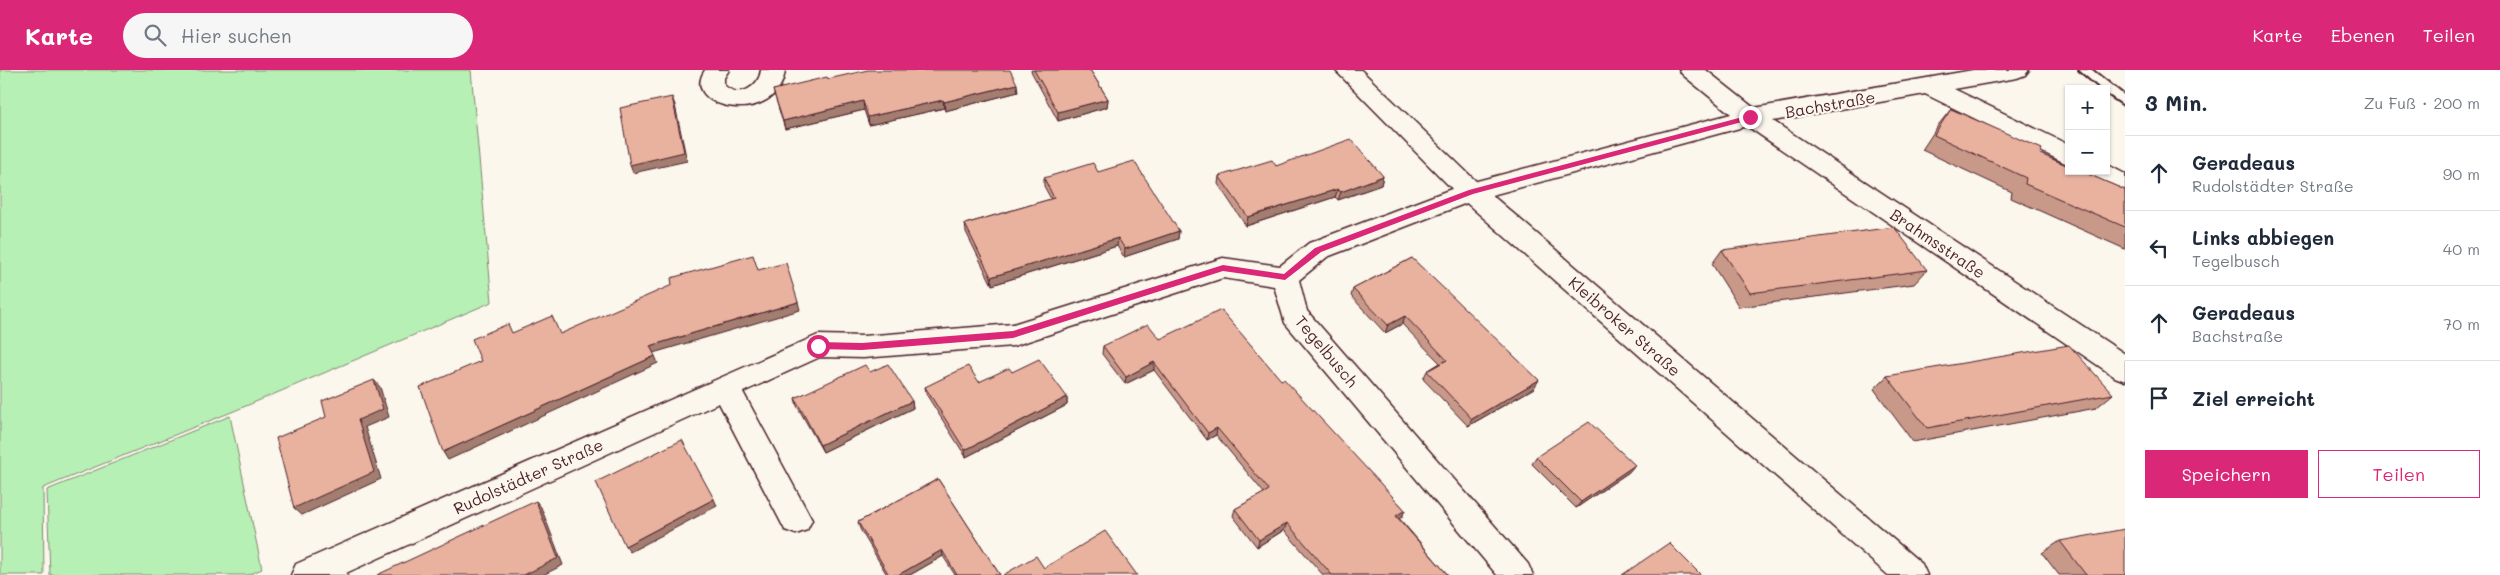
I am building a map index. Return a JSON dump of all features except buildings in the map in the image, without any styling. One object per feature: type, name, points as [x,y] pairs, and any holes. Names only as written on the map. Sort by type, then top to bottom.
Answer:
[{"type":"street","points":[[717,70],[712,77],[712,88],[722,96],[738,100],[755,96],[767,88],[773,79],[773,70]]},
{"type":"street","name":"Kleibroker Straße","points":[[1347,70],[1471,192],[1911,575]]},
{"type":"street","name":"Brahmsstraße","points":[[1691,70],[1750,117],[2125,369]]},
{"type":"street","name":"Bachstraße","points":[[1471,192],[1750,117],[1930,87],[2017,70]]},
{"type":"street","points":[[1930,87],[2065,154]]},
{"type":"street","points":[[2106,175],[2125,185]]},
{"type":"street","points":[[1285,277],[1318,250],[1471,192]]},
{"type":"street","name":"Rudolstädter Straße","points":[[322,572],[818,346],[862,347],[1013,335],[1223,268],[1285,277]]},
{"type":"street","name":"Tegelbusch","points":[[1285,277],[1295,315],[1517,575]]},
{"type":"street","points":[[726,388],[796,520]]},
{"type":"lane","points":[[2085,70],[2125,102]]},
{"type":"green space","points":[[0,70],[471,70],[492,302],[234,411],[43,488],[44,575],[0,575]]},
{"type":"green space","points":[[230,416],[262,569],[248,575],[50,575],[47,490]]},
{"type":"route","points":[[818,346],[862,347],[1013,335],[1223,268],[1285,277],[1318,250],[1471,192],[1750,117]]}]
